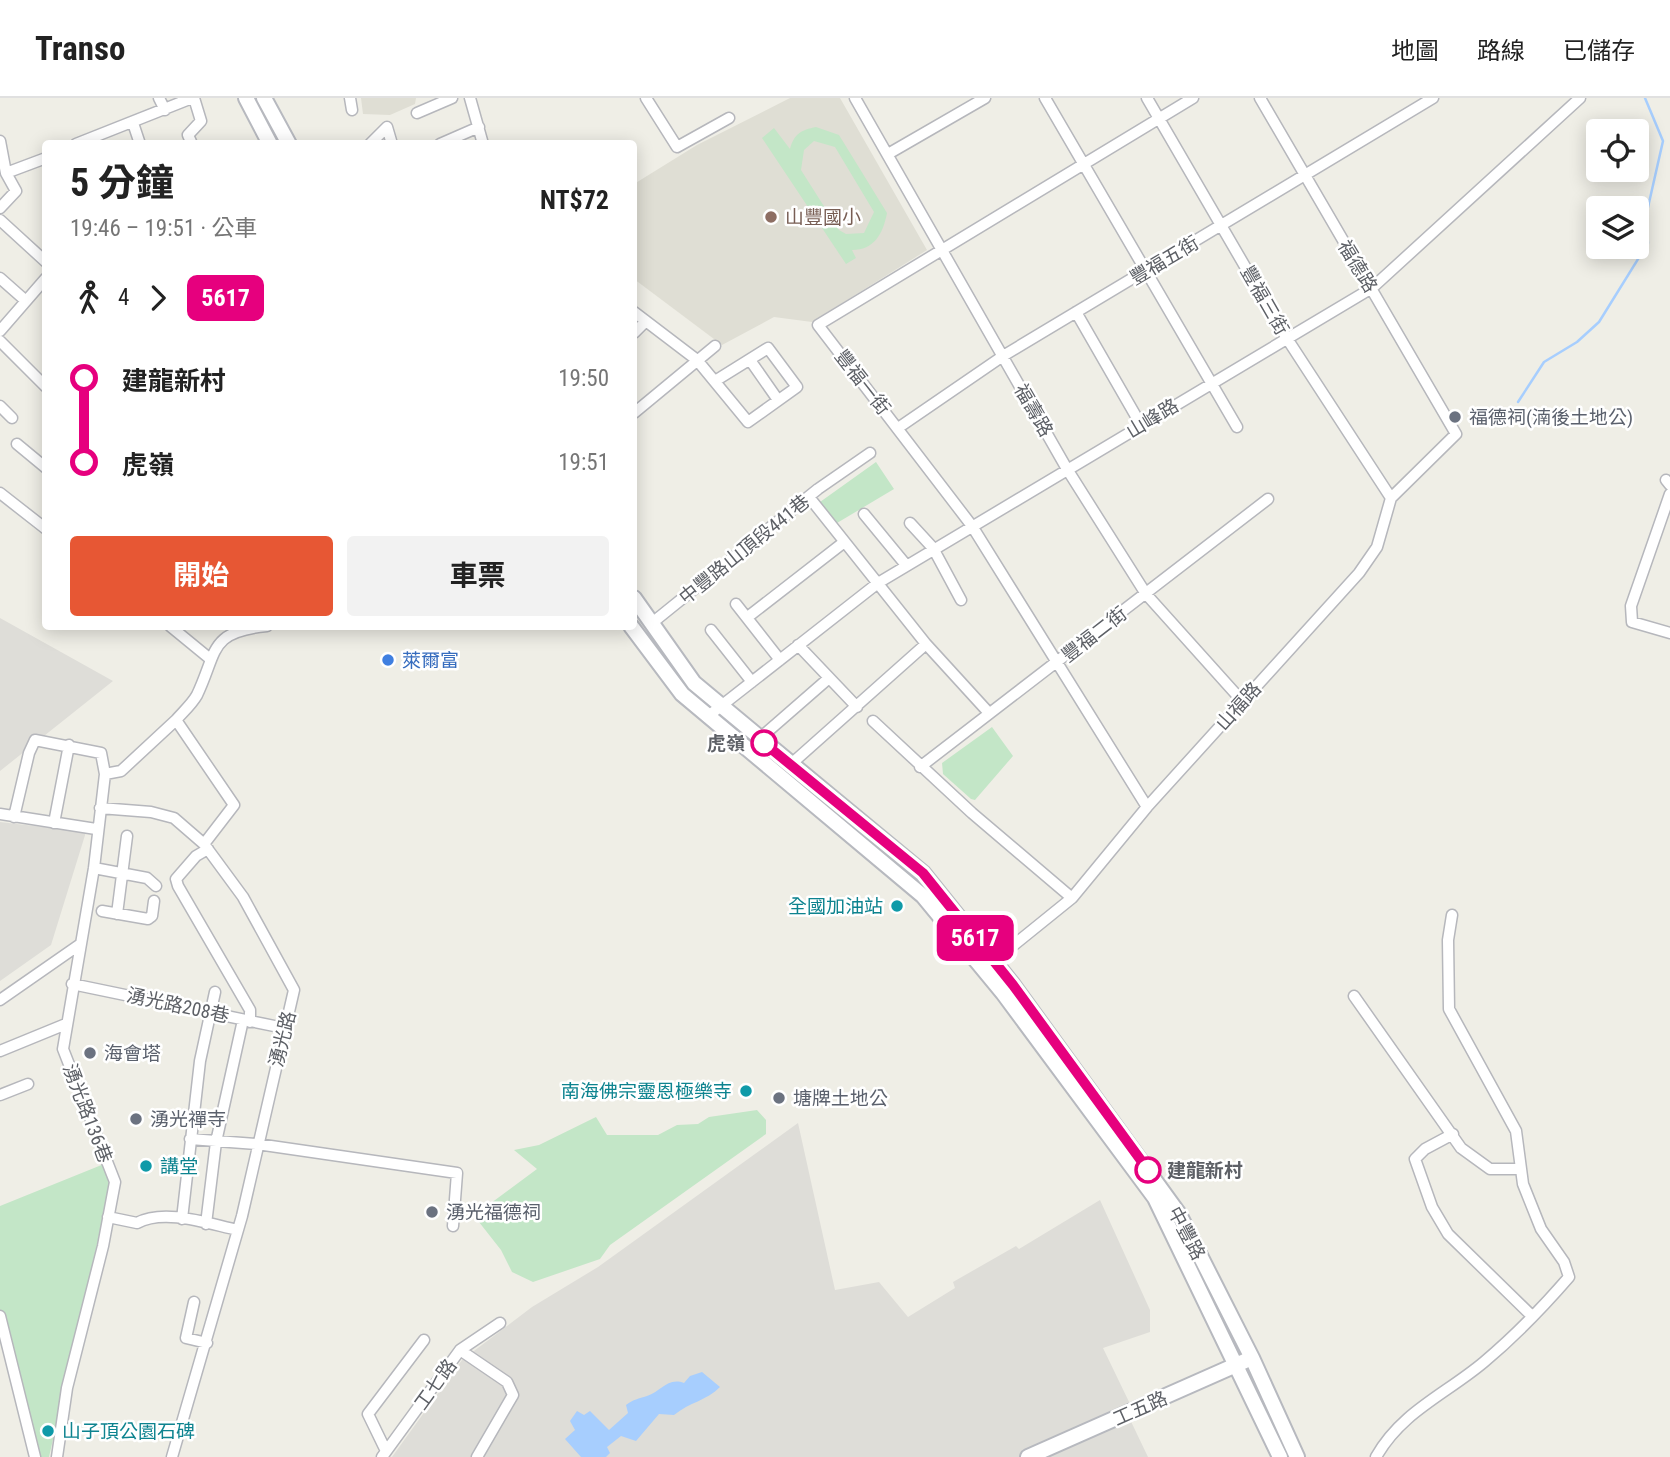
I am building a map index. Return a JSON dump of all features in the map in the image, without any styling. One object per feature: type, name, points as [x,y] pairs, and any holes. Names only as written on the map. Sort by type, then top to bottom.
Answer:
[{"type":"main road","points":[[246,98],[268,140]]},
{"type":"main road","points":[[264,98],[282,140]]},
{"type":"main road","points":[[637,602],[694,683],[923,873],[989,967]]},
{"type":"main road","points":[[634,630],[682,694],[901,874],[989,967]]},
{"type":"main road","name":"中豐路","points":[[989,967],[1179,1214],[1186,1245],[1280,1457]]},
{"type":"main road","name":"中豐路","points":[[1186,1245],[1252,1358],[1297,1457]]},
{"type":"main road","name":"工五路","points":[[1028,1457],[1252,1358]]},
{"type":"street","points":[[159,98],[165,110]]},
{"type":"street","points":[[87,140],[193,98],[201,121],[188,135],[190,140]]},
{"type":"street","points":[[350,98],[352,110]]},
{"type":"street","points":[[417,113],[452,98]]},
{"type":"street","points":[[470,98],[482,140]]},
{"type":"street","points":[[646,98],[672,144],[677,147],[729,118]]},
{"type":"street","name":"福壽路","points":[[855,98],[1067,469],[1146,594],[1243,702]]},
{"type":"street","points":[[888,154],[985,98]]},
{"type":"street","points":[[1045,98],[1237,427]]},
{"type":"street","name":"豐福三街","points":[[1147,98],[1286,337],[1391,498]]},
{"type":"street","name":"豐福一街","points":[[1147,807],[972,526],[818,325],[1193,98]]},
{"type":"street","name":"福德路","points":[[1259,98],[1456,434]]},
{"type":"street","name":"豐福五街","points":[[898,428],[1003,356],[1433,98]]},
{"type":"street","name":"山峰路","points":[[707,717],[878,583],[1372,288],[1580,98]]},
{"type":"street","points":[[133,123],[139,140]]},
{"type":"street","points":[[373,140],[387,127],[391,140]]},
{"type":"street","points":[[449,140],[479,127]]},
{"type":"street","points":[[0,141],[6,173],[16,191],[0,208]]},
{"type":"street","points":[[6,173],[42,160]]},
{"type":"street","points":[[0,220],[42,258]]},
{"type":"street","points":[[0,278],[26,301]]},
{"type":"street","points":[[0,331],[42,283]]},
{"type":"street","points":[[1076,312],[1141,425]]},
{"type":"street","points":[[637,314],[697,360],[731,405],[748,422],[797,387],[768,348],[715,382]]},
{"type":"street","points":[[637,330],[646,321]]},
{"type":"street","points":[[0,341],[42,383]]},
{"type":"street","points":[[637,410],[715,346]]},
{"type":"street","points":[[750,360],[778,400]]},
{"type":"street","points":[[0,406],[12,418]]},
{"type":"street","name":"山福路","points":[[989,967],[1072,898],[1147,807],[1371,558],[1391,498],[1456,434]]},
{"type":"street","points":[[18,444],[42,465]]},
{"type":"street","name":"中豐路山頂段441巷","points":[[652,623],[809,497],[870,453]]},
{"type":"street","points":[[0,493],[42,525]]},
{"type":"street","points":[[1670,494],[1629,618],[1632,622],[1670,633]]},
{"type":"street","points":[[809,497],[926,643],[989,713]]},
{"type":"street","name":"豐福二街","points":[[920,766],[1268,499]]},
{"type":"street","points":[[864,514],[906,565]]},
{"type":"street","points":[[910,523],[933,548],[961,600]]},
{"type":"street","points":[[748,617],[844,543]]},
{"type":"street","points":[[736,604],[780,660]]},
{"type":"street","points":[[175,630],[209,658]]},
{"type":"street","points":[[15,817],[29,753],[35,740],[101,753],[105,774],[121,771],[176,720],[196,697],[209,658],[236,630]]},
{"type":"street","points":[[710,631],[752,682]]},
{"type":"street","points":[[790,765],[926,643]]},
{"type":"street","points":[[798,645],[857,707]]},
{"type":"street","points":[[759,739],[829,678]]},
{"type":"street","points":[[176,720],[234,805],[206,846],[176,879],[250,1010],[232,1068],[216,1142],[206,1223]]},
{"type":"street","points":[[873,720],[920,766],[1072,898]]},
{"type":"street","points":[[54,823],[69,746]]},
{"type":"street","name":"湧光路136巷","points":[[57,1457],[67,1388],[115,1182],[63,1049],[72,984],[94,869],[96,829],[105,774]]},
{"type":"street","name":"湧光路","points":[[100,807],[151,812],[174,818],[206,846],[243,897],[294,990],[238,1230],[172,1457]]},
{"type":"street","points":[[0,814],[96,829]]},
{"type":"street","points":[[117,914],[127,836]]},
{"type":"street","points":[[94,869],[147,878],[156,886]]},
{"type":"street","points":[[102,911],[148,919],[152,916],[154,901]]},
{"type":"street","points":[[1376,1457],[1385,1441],[1411,1413],[1484,1362],[1569,1277],[1564,1262],[1541,1229],[1522,1184],[1516,1131],[1449,1009],[1448,940],[1452,915]]},
{"type":"street","points":[[0,1000],[79,945]]},
{"type":"street","name":"湧光路208巷","points":[[72,984],[284,1028]]},
{"type":"street","points":[[182,1219],[200,1061],[215,992]]},
{"type":"street","points":[[1354,996],[1461,1148],[1490,1169],[1520,1169]]},
{"type":"street","points":[[0,1051],[66,1024]]},
{"type":"street","points":[[0,1095],[28,1084]]},
{"type":"street","points":[[1453,1133],[1425,1149],[1415,1159],[1432,1206],[1448,1234],[1532,1316]]},
{"type":"street","points":[[190,1139],[257,1144],[457,1173],[453,1226]]},
{"type":"street","points":[[108,1217],[138,1223],[146,1219],[182,1219],[238,1230]]},
{"type":"street","points":[[194,1302],[186,1338],[207,1343]]},
{"type":"street","points":[[0,1317],[35,1457]]},
{"type":"street","name":"工七路","points":[[384,1454],[460,1350],[499,1322]]},
{"type":"street","points":[[384,1454],[368,1414],[424,1340]]},
{"type":"street","points":[[460,1350],[507,1382],[513,1395],[477,1457]]},
{"type":"shaded area","points":[[361,98],[416,98],[415,104],[390,115],[363,114]]},
{"type":"shaded area","name":"山豐國小","points":[[790,98],[840,98],[927,250],[812,322],[774,317],[722,345],[637,281],[637,182],[697,145]]},
{"type":"shaded area","points":[[0,618],[113,681],[0,771]]},
{"type":"shaded area","points":[[0,822],[86,832],[51,945],[0,981]]},
{"type":"shaded area","points":[[798,1123],[835,1290],[879,1282],[908,1317],[955,1288],[953,1282],[1016,1246],[1019,1249],[1100,1200],[1150,1310],[1150,1332],[1103,1348],[1131,1406],[1125,1409],[1148,1457],[392,1457],[462,1360],[532,1307],[598,1267]]},
{"type":"green space","points":[[816,127],[839,135],[887,213],[883,228],[872,244],[852,250],[856,258],[846,264],[762,138],[774,128],[790,149],[796,136]],"holes":[[[814,141],[835,147],[874,212],[864,233],[846,234],[839,230],[801,170],[804,150]]]},
{"type":"green space","points":[[876,462],[894,489],[837,523],[820,502]]},
{"type":"green space","points":[[992,727],[1013,756],[975,800],[971,799],[943,774],[942,763]]},
{"type":"green space","points":[[757,1110],[766,1120],[766,1134],[610,1245],[600,1259],[533,1282],[512,1272],[501,1250],[479,1222],[487,1206],[537,1169],[514,1150],[539,1145],[596,1117],[607,1135],[658,1135],[677,1125],[698,1124],[709,1117]]},
{"type":"green space","points":[[104,1164],[111,1182],[49,1457],[40,1457],[9,1330],[0,1311],[0,1206]]},
{"type":"water","points":[[702,1372],[720,1387],[674,1415],[659,1414],[636,1441],[621,1436],[607,1447],[610,1453],[606,1457],[581,1457],[565,1439],[575,1430],[570,1421],[577,1411],[584,1415],[590,1411],[609,1430],[628,1413],[626,1405],[629,1403],[652,1394],[669,1383],[684,1383],[690,1376]]},
{"type":"waterway","points":[[1518,402],[1544,362],[1577,342],[1599,322],[1648,243],[1646,216],[1663,141],[1645,98]]},
{"type":"bus line","name":"5617","points":[[764,743],[923,873],[1013,985],[1148,1170]]},
{"type":"place","name":"山豐國小","points":[[771,217]]},
{"type":"place","name":"福德祠(湳後土地公)","points":[[1455,417]]},
{"type":"place","name":"萊爾富","points":[[388,660]]},
{"type":"place","name":"虎嶺","points":[[764,743]]},
{"type":"place","name":"全國加油站","points":[[897,906]]},
{"type":"place","name":"海會塔","points":[[90,1053]]},
{"type":"place","name":"南海佛宗靈恩極樂寺","points":[[746,1091]]},
{"type":"place","name":"塘牌土地公","points":[[779,1098]]},
{"type":"place","name":"湧光禪寺","points":[[136,1119]]},
{"type":"place","name":"講堂","points":[[146,1166]]},
{"type":"place","name":"建龍新村","points":[[1148,1170]]},
{"type":"place","name":"湧光福德祠","points":[[432,1212]]},
{"type":"place","name":"山子頂公園石碑","points":[[48,1431]]}]
